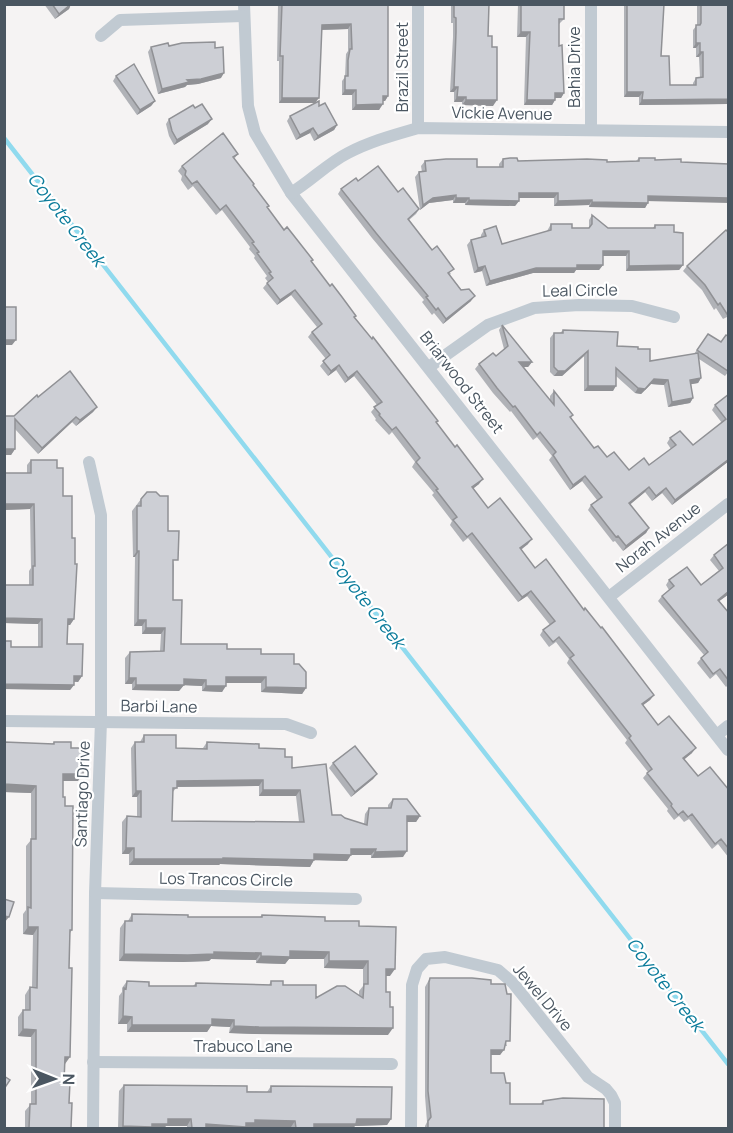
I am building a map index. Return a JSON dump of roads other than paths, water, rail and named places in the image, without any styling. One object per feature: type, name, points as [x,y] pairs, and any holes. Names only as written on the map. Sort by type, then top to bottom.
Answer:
[{"type":"street","name":"Brazil Street","points":[[418,4],[418,128]]},
{"type":"street","name":"Bahia Drive","points":[[591,4],[591,130]]},
{"type":"street","points":[[101,36],[120,20],[244,10]]},
{"type":"street","name":"Briarwood Street","points":[[244,10],[248,106],[255,134],[291,193],[729,750]]},
{"type":"street","name":"Vickie Avenue","points":[[291,193],[346,153],[418,128],[729,132]]},
{"type":"street","name":"Leal Circle","points":[[429,367],[488,325],[534,308],[579,305],[632,306],[674,317]]},
{"type":"street","name":"Santiago Drive","points":[[89,462],[101,515],[101,721],[95,893],[93,1128]]},
{"type":"street","name":"Norah Avenue","points":[[609,597],[729,504]]},
{"type":"street","name":"Barbi Lane","points":[[4,721],[286,724],[311,733]]},
{"type":"street","points":[[717,735],[729,726]]},
{"type":"street","name":"Los Trancos Circle","points":[[95,893],[356,899]]},
{"type":"street","name":"Jewel Drive","points":[[411,1128],[412,984],[417,969],[426,959],[445,957],[498,970],[513,982],[588,1077],[611,1095],[615,1103],[615,1128]]},
{"type":"street","name":"Trabuco Lane","points":[[93,1062],[392,1064]]},
{"type":"waterway","name":"Coyote Creek","points":[[4,138],[728,1064]]}]
